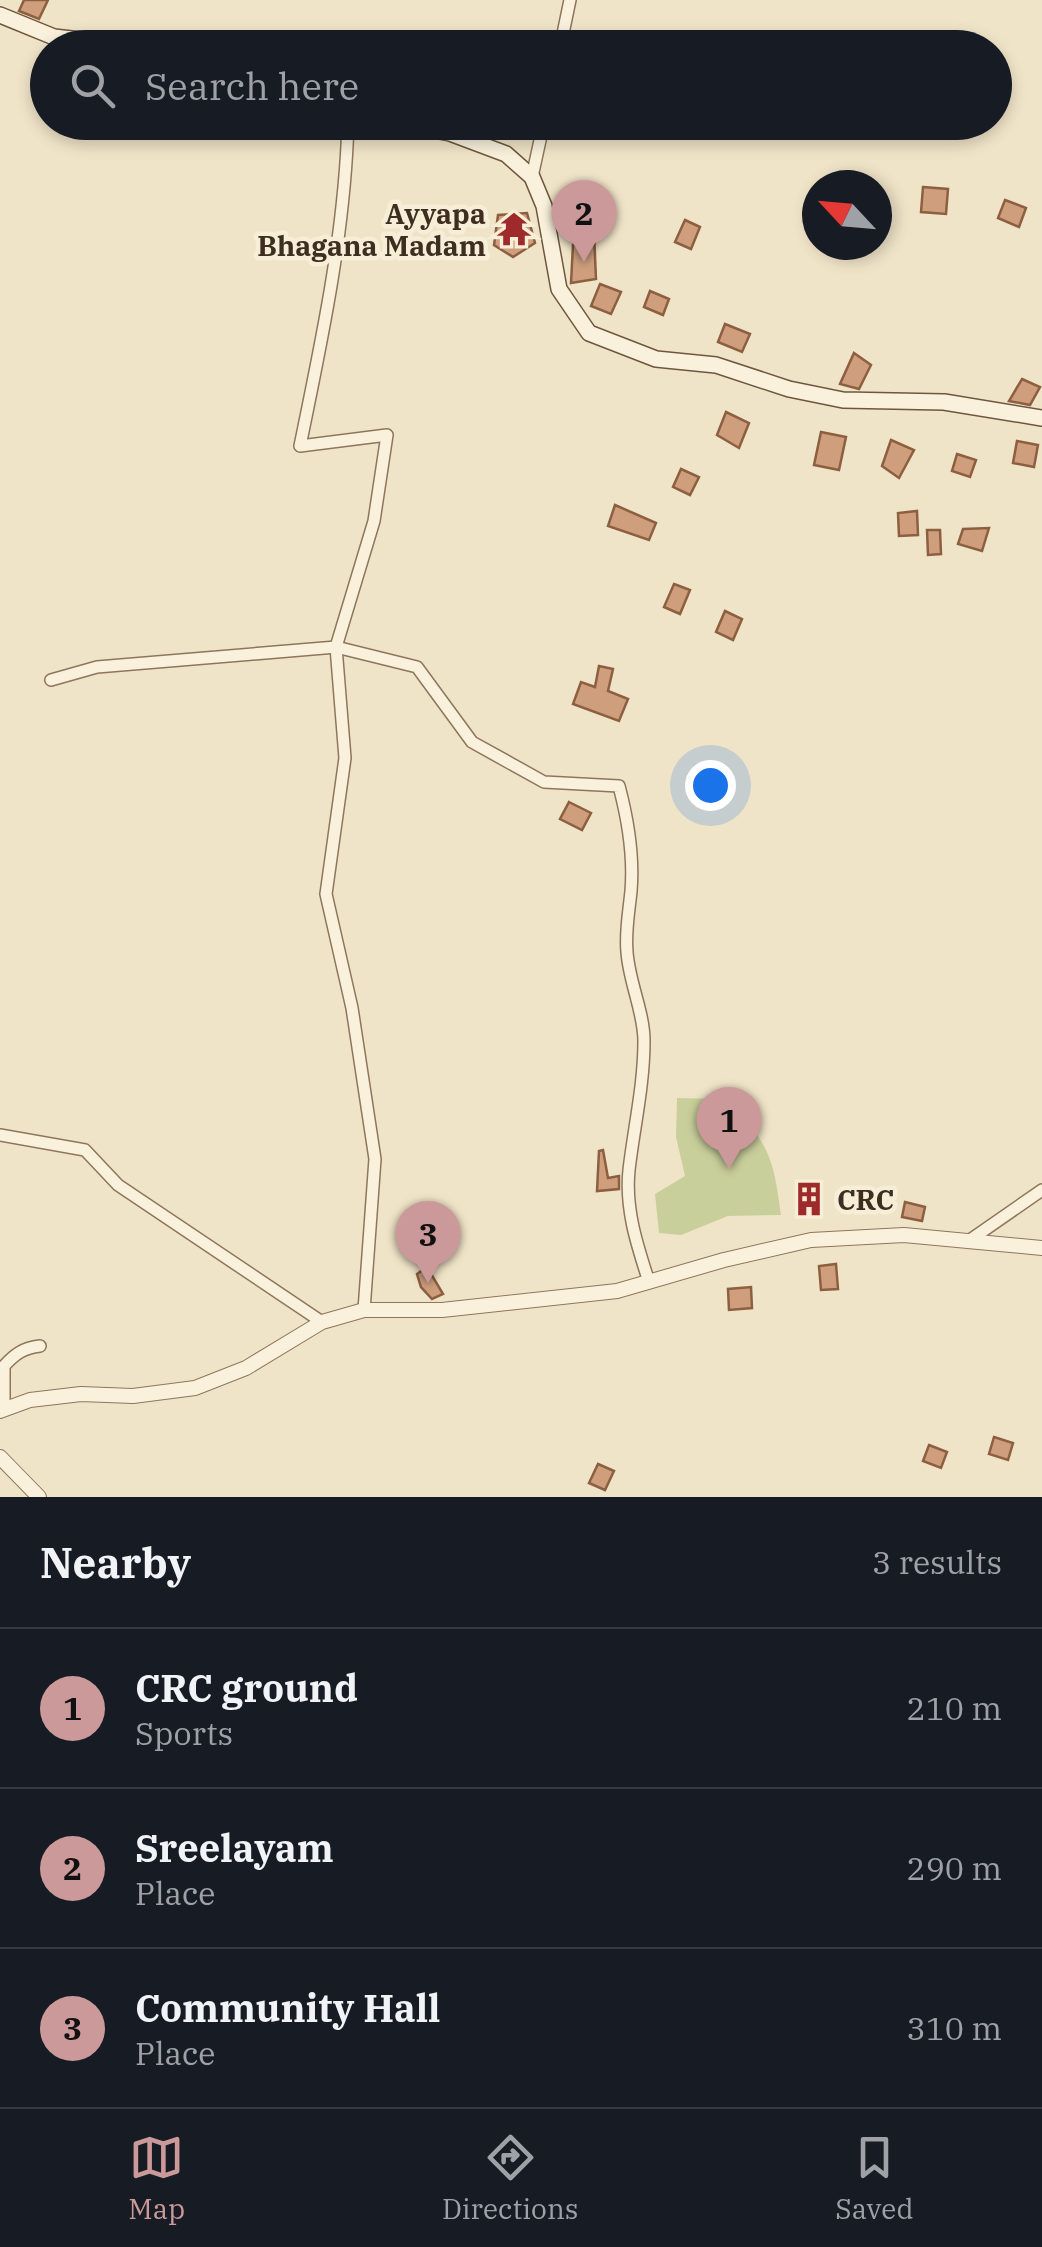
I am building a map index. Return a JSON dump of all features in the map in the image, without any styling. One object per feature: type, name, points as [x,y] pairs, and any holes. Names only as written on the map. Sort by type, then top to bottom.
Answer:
[{"type":"main road","points":[[0,15],[35,30]]},
{"type":"main road","points":[[469,140],[506,154],[532,177],[544,206],[559,289],[589,333],[656,358],[716,366],[789,389],[843,400],[944,402],[1042,418]]},
{"type":"street","points":[[564,30],[570,0]]},
{"type":"street","points":[[347,140],[346,183],[328,310],[300,446],[387,435],[374,520],[336,647],[345,758],[326,894],[352,1008],[375,1159],[364,1310]]},
{"type":"street","points":[[532,177],[540,140]]},
{"type":"street","points":[[51,680],[97,667],[336,647],[418,668],[472,742],[544,782],[620,786],[629,821],[632,888],[626,927],[627,956],[644,1038],[637,1130],[629,1172],[630,1203],[632,1232],[649,1282]]},
{"type":"street","points":[[0,1135],[85,1150],[118,1185],[322,1322]]},
{"type":"street","points":[[970,1240],[1042,1190]]},
{"type":"street","points":[[40,1346],[15,1354],[4,1366],[2,1409],[30,1400],[81,1394],[133,1396],[195,1388],[246,1368],[322,1322],[364,1310],[442,1310],[617,1291],[811,1240],[904,1235],[1042,1248]]},
{"type":"street","points":[[0,1456],[39,1497]]},
{"type":"green space","points":[[677,1098],[724,1099],[751,1127],[771,1163],[781,1215],[728,1216],[681,1235],[659,1233],[655,1194],[685,1176],[676,1137]]},
{"type":"building","points":[[24,0],[48,0],[39,19],[19,11]]},
{"type":"building","points":[[923,187],[948,189],[946,214],[921,212]]},
{"type":"building","points":[[1005,200],[1026,208],[1019,227],[998,218]]},
{"type":"building","points":[[571,211],[590,220],[593,213],[593,221],[605,226],[601,236],[594,233],[596,279],[571,283],[573,245],[580,245],[586,229],[567,221]]},
{"type":"building","name":"Ayyapa Bhagana Madam","points":[[527,213],[535,243],[513,257],[494,245],[498,215]]},
{"type":"building","points":[[685,220],[700,227],[691,249],[675,242]]},
{"type":"building","points":[[600,284],[621,292],[611,314],[591,306]]},
{"type":"building","points":[[650,291],[669,299],[663,315],[644,307]]},
{"type":"building","points":[[725,324],[750,334],[742,352],[718,342]]},
{"type":"building","points":[[854,353],[871,365],[859,389],[840,384]]},
{"type":"building","points":[[1022,379],[1040,387],[1030,405],[1009,401]]},
{"type":"building","points":[[726,412],[749,423],[739,448],[717,435]]},
{"type":"building","points":[[821,432],[846,437],[839,470],[814,465]]},
{"type":"building","points":[[891,440],[914,450],[899,478],[882,466]]},
{"type":"building","points":[[1017,441],[1038,445],[1034,467],[1013,463]]},
{"type":"building","points":[[957,454],[976,460],[970,477],[952,471]]},
{"type":"building","points":[[681,469],[699,477],[690,495],[673,487]]},
{"type":"building","points":[[615,505],[656,523],[649,540],[608,526]]},
{"type":"building","points":[[917,511],[918,535],[899,536],[898,513]]},
{"type":"building","points":[[989,528],[982,551],[958,544],[963,529]]},
{"type":"building","points":[[927,530],[940,530],[941,554],[928,555]]},
{"type":"building","points":[[674,584],[690,590],[680,614],[664,607]]},
{"type":"building","points":[[725,611],[742,619],[733,640],[716,632]]},
{"type":"building","points":[[599,666],[613,669],[608,691],[628,699],[619,721],[573,704],[581,682],[595,687]]},
{"type":"building","points":[[569,802],[591,813],[582,830],[560,819]]},
{"type":"building","points":[[603,1150],[608,1178],[619,1176],[619,1189],[597,1191],[599,1151]]},
{"type":"building","points":[[905,1202],[925,1207],[922,1221],[902,1217]]},
{"type":"building","points":[[836,1264],[838,1289],[821,1290],[819,1266]]},
{"type":"building","points":[[427,1267],[443,1294],[432,1299],[421,1287],[417,1274]]},
{"type":"building","points":[[751,1287],[752,1308],[729,1310],[728,1289]]},
{"type":"building","points":[[994,1437],[1013,1443],[1008,1460],[989,1454]]},
{"type":"building","points":[[929,1445],[947,1452],[941,1468],[923,1461]]},
{"type":"building","points":[[598,1464],[614,1471],[605,1490],[589,1483]]},
{"type":"place","name":"Ayyapa Bhagana Madam","points":[[514,229]]},
{"type":"place","name":"Sreelayam","points":[[584,262]]},
{"type":"place","name":"CRC ground","points":[[729,1169]]},
{"type":"place","name":"CRC","points":[[809,1199]]},
{"type":"place","name":"Community Hall","points":[[428,1283]]}]
